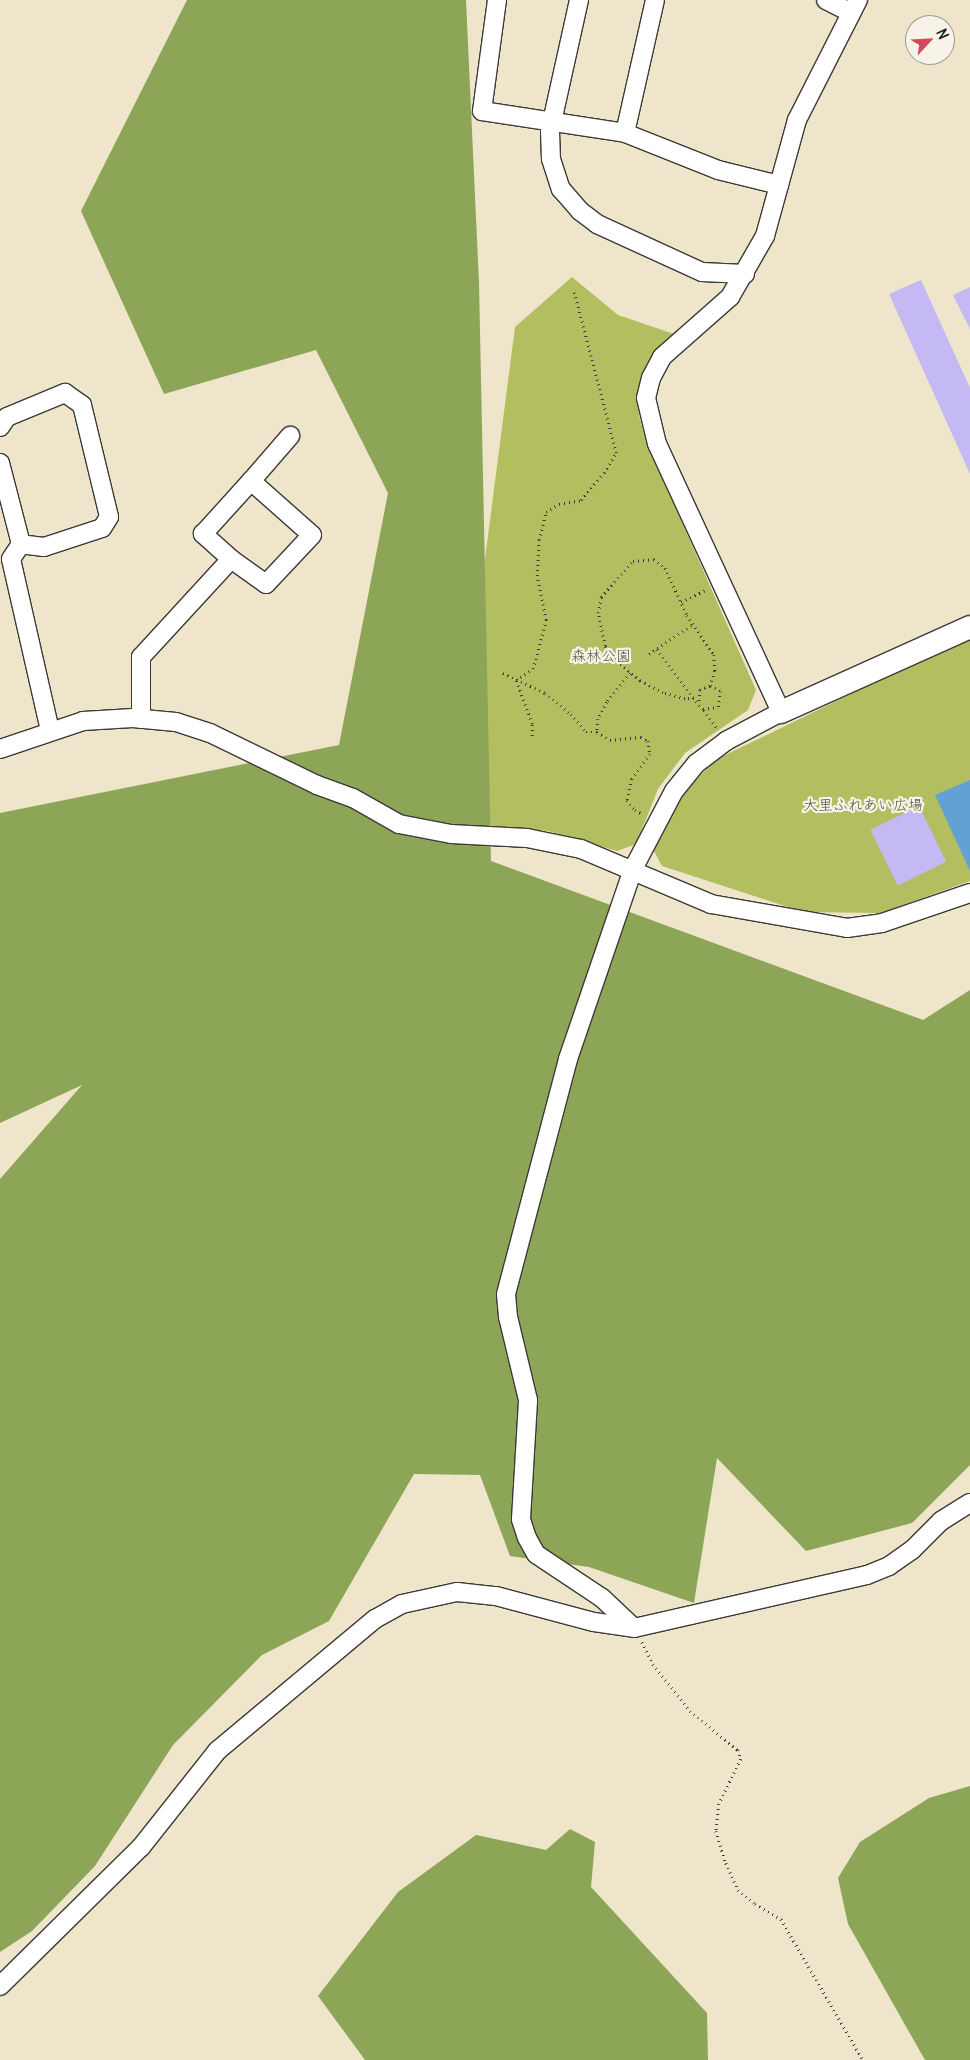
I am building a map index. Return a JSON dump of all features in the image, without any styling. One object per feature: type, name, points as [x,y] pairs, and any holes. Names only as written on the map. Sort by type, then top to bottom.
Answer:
[{"type":"street","points":[[497,0],[482,111],[625,133],[718,170],[779,185]]},
{"type":"street","points":[[579,0],[551,121],[551,159],[562,189],[580,211],[597,224],[702,272],[745,274]]},
{"type":"street","points":[[625,133],[655,0]]},
{"type":"street","points":[[781,712],[657,444],[646,398],[651,378],[662,357],[730,297],[766,236],[797,120],[854,7],[826,0]]},
{"type":"street","points":[[0,427],[8,417],[65,393],[82,405],[109,517],[102,528],[44,547],[22,544]]},
{"type":"street","points":[[251,480],[312,535],[266,584],[231,560],[203,534],[290,436]]},
{"type":"street","points":[[0,463],[22,544]]},
{"type":"street","points":[[22,544],[11,559],[50,731]]},
{"type":"street","points":[[141,719],[141,657],[231,560]]},
{"type":"street","points":[[634,1628],[602,1598],[536,1554],[526,1538],[521,1519],[528,1400],[508,1317],[506,1294],[568,1059],[633,868],[657,821],[685,776],[697,763],[726,741],[781,712],[970,627]]},
{"type":"street","points":[[0,749],[83,721],[141,719],[176,722],[210,733],[316,785],[353,798],[399,824],[451,834],[528,838],[581,849],[633,868],[711,904],[847,928],[882,923],[970,893]]},
{"type":"street","points":[[0,1986],[141,1847],[217,1751],[375,1619],[402,1604],[457,1592],[496,1596],[594,1622],[634,1628],[867,1575],[897,1561],[941,1521],[970,1503]]},
{"type":"path","points":[[516,680],[533,668],[546,620],[537,576],[539,540],[546,512],[559,504],[580,500],[604,473],[616,453],[574,292]]},
{"type":"path","points":[[694,698],[685,699],[663,693],[630,673],[605,646],[598,613],[601,597],[627,566],[647,558],[666,568],[693,624],[714,655],[715,671],[710,686],[697,694],[699,705]]},
{"type":"path","points":[[681,602],[721,582]]},
{"type":"path","points":[[649,654],[693,624]]},
{"type":"path","points":[[657,649],[726,741]]},
{"type":"path","points":[[503,673],[545,693],[572,714],[586,732],[597,732],[610,740],[641,738],[648,741],[650,754],[632,779],[627,800],[635,810],[657,821]]},
{"type":"path","points":[[597,732],[598,719],[607,702],[630,673]]},
{"type":"path","points":[[516,680],[532,724],[532,736]]},
{"type":"path","points":[[703,709],[714,710],[721,702],[720,691],[710,686]]},
{"type":"path","points":[[634,1628],[653,1664],[690,1711],[738,1750],[742,1759],[719,1804],[716,1831],[726,1863],[738,1890],[754,1904],[781,1919],[863,2060]]},
{"type":"green space","points":[[187,0],[466,0],[479,283],[491,861],[923,1020],[970,990],[970,1465],[912,1523],[806,1551],[717,1458],[694,1603],[589,1567],[510,1556],[480,1475],[414,1474],[329,1621],[262,1655],[173,1745],[95,1866],[32,1931],[0,1952],[0,1179],[82,1085],[0,1123],[0,813],[339,745],[388,493],[316,350],[164,394],[81,211]]},
{"type":"green space","name":"森林公園","points":[[572,277],[618,315],[674,334],[641,387],[639,415],[646,441],[756,690],[748,710],[685,753],[658,789],[636,844],[617,851],[548,831],[451,822],[515,327]]},
{"type":"green space","name":"大里ふれあい広場","points":[[970,636],[970,881],[881,913],[803,912],[662,866],[654,851],[677,800],[715,760]]},
{"type":"green space","points":[[970,1786],[970,2060],[925,2060],[848,1924],[838,1878],[860,1842],[929,1798]]},
{"type":"green space","points":[[570,1829],[595,1842],[591,1887],[707,2013],[708,2060],[365,2060],[318,1996],[398,1892],[476,1835],[546,1850]]},
{"type":"water","points":[[970,780],[970,871],[935,795]]},
{"type":"building","points":[[921,280],[970,388],[970,474],[889,294]]},
{"type":"building","points":[[970,287],[970,329],[953,295]]},
{"type":"building","points":[[919,806],[946,862],[898,885],[870,830]]}]
